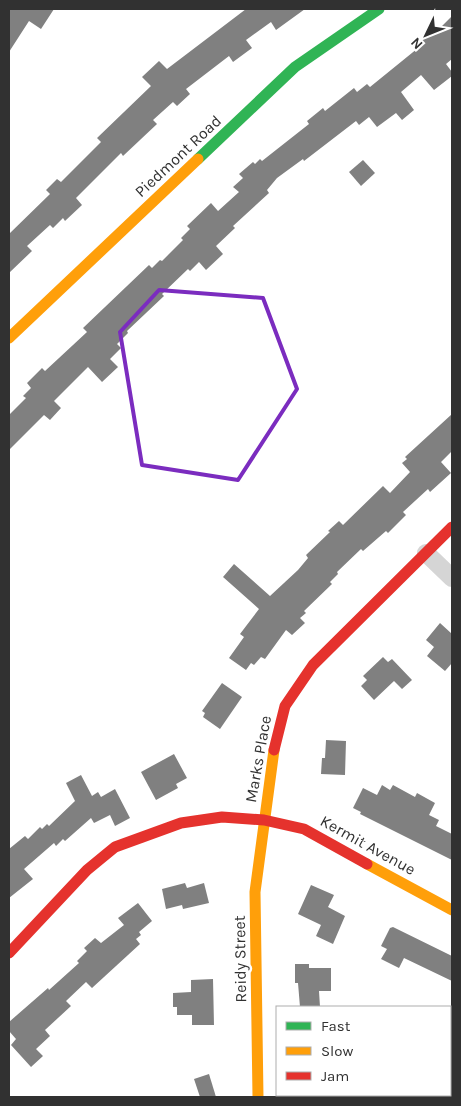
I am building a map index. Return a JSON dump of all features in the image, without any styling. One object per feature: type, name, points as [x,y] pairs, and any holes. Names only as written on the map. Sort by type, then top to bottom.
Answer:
[{"type":"street","name":"Piedmont Road","points":[[9,338],[295,67],[379,9]]},
{"type":"street","name":"Marks Place","points":[[9,953],[87,870],[115,847],[181,823],[222,817],[264,820],[274,747],[285,706],[313,665],[452,527]]},
{"type":"street","points":[[426,553],[452,578]]},
{"type":"street","name":"Kermit Avenue","points":[[264,820],[304,829],[452,910]]},
{"type":"street","name":"Reidy Street","points":[[258,1097],[255,892],[264,820]]},
{"type":"highlighted area","points":[[159,290],[263,298],[297,389],[238,480],[142,465],[120,332]]},
{"type":"building","points":[[9,9],[54,9],[41,29],[29,21],[9,52]]},
{"type":"building","points":[[246,9],[305,9],[276,30],[271,22],[246,40],[252,48],[233,62],[229,56],[186,89],[190,94],[177,106],[173,102],[153,120],[157,124],[123,156],[121,153],[76,198],[82,205],[65,221],[63,218],[53,228],[50,225],[27,246],[32,251],[9,273],[9,234],[50,194],[46,190],[57,179],[61,182],[101,142],[97,138],[151,86],[142,77],[159,61],[167,69]]},
{"type":"building","points":[[452,16],[452,59],[446,64],[452,72],[452,76],[434,90],[421,75],[401,92],[414,110],[402,120],[396,113],[377,127],[369,117],[359,125],[356,121],[304,161],[303,159],[277,178],[267,190],[269,193],[233,226],[235,228],[216,246],[223,254],[206,270],[199,262],[190,271],[188,269],[162,294],[164,296],[127,331],[128,333],[117,344],[121,348],[110,359],[118,367],[102,382],[88,367],[54,401],[61,408],[50,420],[44,415],[9,450],[9,415],[26,398],[23,396],[31,388],[27,383],[42,368],[45,371],[87,332],[83,328],[149,265],[152,268],[160,260],[162,261],[183,240],[181,238],[190,229],[187,226],[211,203],[218,211],[239,192],[233,187],[243,178],[239,174],[253,162],[255,164],[260,159],[262,161],[309,124],[307,121],[323,108],[325,111],[354,88],[357,92],[367,84],[370,87],[423,44],[421,41],[437,28],[438,30]]},
{"type":"building","points":[[363,160],[375,173],[361,186],[349,172]]},
{"type":"building","points":[[452,414],[452,451],[441,462],[451,473],[430,492],[428,489],[403,512],[406,515],[388,533],[386,531],[363,551],[361,549],[337,572],[338,574],[330,582],[332,584],[304,611],[306,613],[300,618],[305,623],[292,635],[286,630],[265,659],[261,657],[254,665],[251,663],[246,670],[229,658],[244,637],[240,634],[259,609],[223,577],[234,564],[270,596],[298,570],[308,558],[306,555],[339,521],[343,525],[383,486],[390,493],[410,472],[402,463],[407,459],[405,457]]},
{"type":"building","points":[[440,623],[452,634],[452,663],[445,671],[427,656],[434,647],[426,640]]},
{"type":"building","points":[[383,657],[388,662],[392,659],[412,680],[402,689],[394,681],[374,700],[361,686],[367,680],[363,676]]},
{"type":"building","points":[[222,683],[242,697],[220,729],[203,717],[205,713],[202,711]]},
{"type":"building","points":[[326,740],[346,741],[345,775],[321,774],[322,758],[325,758]]},
{"type":"building","points":[[174,754],[187,778],[176,784],[178,788],[156,800],[141,772]]},
{"type":"building","points":[[81,775],[92,796],[98,792],[101,797],[115,789],[130,818],[115,826],[110,815],[94,823],[91,818],[65,841],[63,839],[56,846],[54,843],[24,869],[33,879],[9,898],[9,849],[25,836],[28,839],[40,827],[42,829],[47,824],[49,826],[75,801],[66,783]]},
{"type":"building","points":[[382,785],[390,790],[393,785],[415,797],[417,793],[435,803],[429,815],[439,820],[436,826],[452,834],[452,860],[360,814],[361,812],[353,808],[363,788],[377,795]]},
{"type":"building","points":[[185,883],[187,888],[204,883],[209,903],[183,909],[182,905],[166,909],[162,889]]},
{"type":"building","points":[[311,885],[334,895],[328,907],[345,916],[333,944],[316,936],[321,925],[298,914]]},
{"type":"building","points":[[138,903],[152,921],[139,932],[141,935],[136,939],[140,944],[92,988],[86,982],[66,1001],[71,1006],[45,1030],[50,1036],[36,1049],[43,1056],[31,1067],[11,1045],[16,1039],[9,1031],[9,1022],[79,963],[77,961],[87,951],[84,948],[95,938],[101,943],[124,925],[118,918]]},
{"type":"building","points":[[393,927],[452,956],[452,981],[404,958],[399,968],[381,959],[387,949],[381,946],[390,928]]},
{"type":"building","points":[[295,964],[309,964],[309,968],[331,968],[331,991],[319,991],[320,1006],[300,1006],[298,983],[295,983]]},
{"type":"building","points":[[213,979],[214,1025],[192,1025],[192,1015],[177,1015],[177,1007],[173,1007],[173,993],[191,992],[191,980]]},
{"type":"building","points":[[209,1074],[216,1097],[200,1097],[194,1079]]},
{"type":"traffic: fast","points":[[198,159],[295,67],[379,9]]},
{"type":"traffic: slow","points":[[9,338],[198,159]]},
{"type":"traffic: slow","points":[[258,1097],[255,892],[274,750]]},
{"type":"traffic: slow","points":[[367,864],[452,910]]},
{"type":"traffic: jam","points":[[274,750],[285,706],[313,665],[452,527]]},
{"type":"traffic: jam","points":[[9,953],[87,870],[115,847],[181,823],[222,817],[264,820],[304,829],[367,864]]}]
